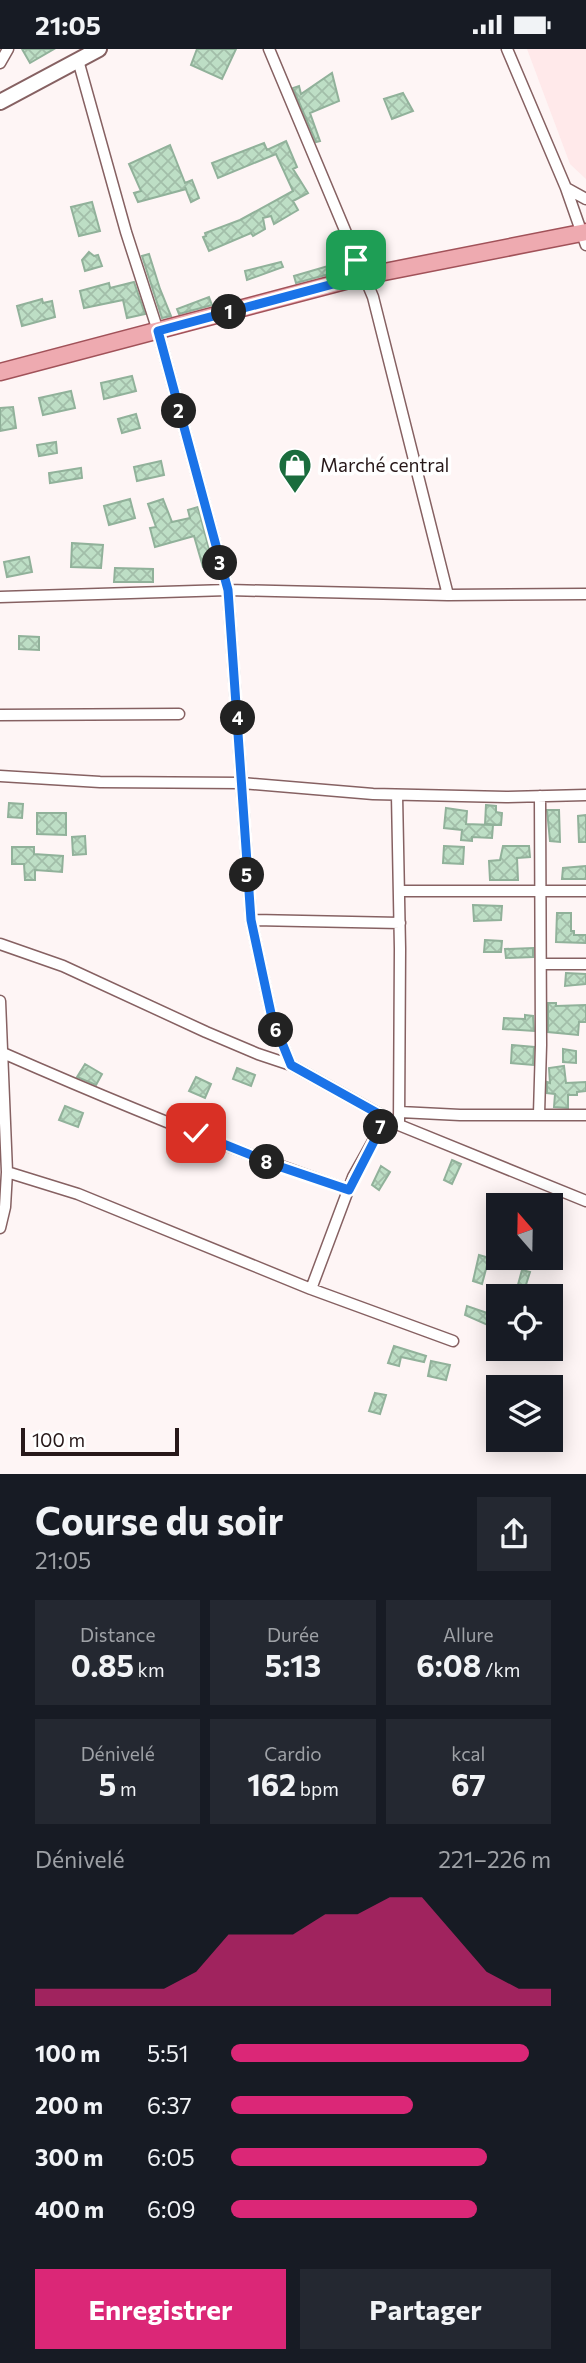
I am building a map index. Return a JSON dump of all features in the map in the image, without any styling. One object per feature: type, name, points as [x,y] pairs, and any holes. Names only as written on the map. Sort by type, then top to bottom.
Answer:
[{"type":"main road","points":[[0,372],[363,276],[585,237]]},
{"type":"street","points":[[0,63],[8,49]]},
{"type":"street","points":[[0,102],[99,49]]},
{"type":"street","points":[[268,49],[375,306],[449,595]]},
{"type":"street","points":[[506,49],[585,237]]},
{"type":"street","points":[[78,60],[125,232],[158,331],[228,590],[251,920],[272,1018],[291,1065]]},
{"type":"street","points":[[566,188],[586,199]]},
{"type":"street","points":[[0,597],[228,590],[449,595],[586,594]]},
{"type":"street","points":[[0,715],[178,714]]},
{"type":"street","points":[[0,776],[100,782],[242,783],[397,795],[586,795]]},
{"type":"street","points":[[397,795],[400,923],[399,1125]]},
{"type":"street","points":[[539,1114],[540,796]]},
{"type":"street","points":[[399,891],[586,891]]},
{"type":"street","points":[[251,920],[400,923]]},
{"type":"street","points":[[0,944],[63,966],[217,1037],[291,1065],[399,1125],[586,1201]]},
{"type":"street","points":[[541,964],[586,964]]},
{"type":"street","points":[[0,1001],[7,1172],[5,1207],[0,1228]]},
{"type":"street","points":[[3,1053],[93,1093],[269,1163],[349,1190]]},
{"type":"street","points":[[400,1112],[586,1115]]},
{"type":"street","points":[[311,1289],[349,1190],[386,1118]]},
{"type":"street","points":[[7,1172],[90,1199],[311,1289],[453,1341]]},
{"type":"shaded area","points":[[527,49],[586,49],[586,179],[570,164]]},
{"type":"building","points":[[22,49],[54,49],[30,63]]},
{"type":"building","points":[[197,49],[236,49],[222,79],[191,65]]},
{"type":"building","points":[[332,73],[339,101],[310,113],[320,141],[316,142],[293,88],[299,86],[301,94]]},
{"type":"building","points":[[403,93],[413,111],[392,119],[384,99]]},
{"type":"building","points":[[286,141],[297,167],[293,169],[308,193],[293,201],[298,210],[274,224],[271,216],[263,218],[265,229],[253,236],[251,233],[209,251],[203,237],[206,236],[205,233],[240,220],[293,191],[276,154],[218,178],[212,163],[264,143],[267,150]]},
{"type":"building","points":[[170,145],[185,183],[192,180],[199,198],[191,202],[186,189],[138,202],[134,193],[141,191],[129,164]]},
{"type":"building","points":[[92,202],[100,231],[79,236],[71,207]]},
{"type":"building","points":[[89,252],[94,256],[98,255],[102,266],[85,271],[82,260]]},
{"type":"building","points":[[149,254],[171,316],[162,318],[142,256]]},
{"type":"building","points":[[281,262],[283,267],[247,280],[245,271]]},
{"type":"building","points":[[335,264],[337,272],[296,283],[294,276]]},
{"type":"building","points":[[134,282],[145,314],[127,318],[123,300],[84,308],[80,291],[109,283],[110,288]]},
{"type":"building","points":[[209,297],[212,305],[179,314],[177,309]]},
{"type":"building","points":[[42,299],[43,303],[52,301],[55,317],[22,326],[17,306]]},
{"type":"building","points":[[132,376],[136,391],[104,399],[101,383]]},
{"type":"building","points":[[71,391],[75,408],[43,415],[39,398]]},
{"type":"building","points":[[13,407],[16,428],[0,431],[0,408]]},
{"type":"building","points":[[136,414],[140,428],[122,433],[118,419]]},
{"type":"building","points":[[56,442],[57,453],[39,456],[37,445]]},
{"type":"building","points":[[161,461],[164,475],[137,481],[134,467]]},
{"type":"building","points":[[81,468],[82,478],[50,483],[49,473]]},
{"type":"building","points":[[130,499],[135,518],[109,525],[104,506]]},
{"type":"building","points":[[163,499],[172,522],[190,518],[188,510],[198,507],[213,564],[203,567],[194,536],[155,547],[150,528],[156,527],[148,504]]},
{"type":"building","points":[[72,543],[103,545],[101,568],[71,567]]},
{"type":"building","points":[[29,557],[32,572],[7,577],[4,562]]},
{"type":"building","points":[[115,568],[153,569],[153,582],[114,582]]},
{"type":"building","points":[[19,636],[39,637],[39,650],[19,649]]},
{"type":"building","points":[[9,803],[23,804],[22,818],[8,817]]},
{"type":"building","points":[[486,805],[496,806],[496,812],[502,813],[501,825],[485,824]]},
{"type":"building","points":[[446,808],[467,811],[466,824],[493,825],[492,838],[472,837],[472,841],[461,840],[462,830],[444,828]]},
{"type":"building","points":[[547,810],[559,810],[560,842],[550,841]]},
{"type":"building","points":[[37,813],[66,813],[66,835],[37,834]]},
{"type":"building","points":[[586,815],[586,842],[579,842],[578,816]]},
{"type":"building","points":[[85,836],[86,854],[73,855],[72,837]]},
{"type":"building","points":[[444,846],[464,847],[463,864],[443,863]]},
{"type":"building","points":[[503,846],[529,846],[530,857],[517,858],[518,880],[490,880],[489,861],[500,860]]},
{"type":"building","points":[[12,847],[34,847],[34,854],[63,856],[62,872],[35,870],[35,880],[25,880],[24,864],[12,864]]},
{"type":"building","points":[[586,866],[586,879],[562,879],[563,868]]},
{"type":"building","points":[[473,905],[502,906],[501,920],[474,921]]},
{"type":"building","points":[[557,913],[571,913],[571,931],[574,931],[574,935],[586,935],[586,943],[556,942]]},
{"type":"building","points":[[485,940],[502,941],[501,952],[484,952]]},
{"type":"building","points":[[533,948],[533,957],[506,958],[505,949]]},
{"type":"building","points":[[566,973],[586,974],[586,984],[565,986]]},
{"type":"building","points":[[548,1003],[556,1003],[556,1006],[586,1005],[586,1022],[579,1022],[578,1035],[548,1032]]},
{"type":"building","points":[[525,1015],[533,1016],[534,1031],[503,1029],[504,1018],[525,1019]]},
{"type":"building","points":[[512,1045],[534,1047],[533,1065],[511,1063]]},
{"type":"building","points":[[563,1049],[576,1051],[576,1063],[563,1062]]},
{"type":"building","points":[[85,1064],[102,1074],[96,1085],[77,1077]]},
{"type":"building","points":[[564,1066],[566,1083],[586,1082],[586,1091],[568,1095],[568,1108],[554,1107],[555,1094],[547,1093],[547,1082],[550,1083],[549,1068]]},
{"type":"building","points":[[237,1068],[255,1075],[251,1086],[233,1079]]},
{"type":"building","points":[[196,1077],[211,1084],[205,1098],[189,1091]]},
{"type":"building","points":[[65,1106],[83,1113],[78,1127],[59,1120]]},
{"type":"building","points":[[452,1160],[461,1164],[452,1184],[444,1180]]},
{"type":"building","points":[[381,1166],[390,1172],[379,1190],[372,1185]]},
{"type":"building","points":[[479,1255],[486,1257],[482,1284],[473,1281]]},
{"type":"building","points":[[522,1271],[530,1272],[526,1284],[518,1284]]},
{"type":"building","points":[[467,1306],[486,1313],[486,1324],[465,1315]]},
{"type":"building","points":[[394,1346],[426,1356],[424,1362],[401,1357],[399,1366],[388,1363]]},
{"type":"building","points":[[431,1361],[450,1365],[446,1380],[428,1376]]},
{"type":"building","points":[[375,1393],[386,1395],[380,1414],[369,1411]]},
{"type":"place","name":"Marché central","points":[[295,495]]},
{"type":"route","points":[[196,1133],[281,1167],[349,1190],[353,1177],[386,1118],[291,1065],[272,1018],[251,920],[228,590],[158,331],[363,276],[356,260]]}]
